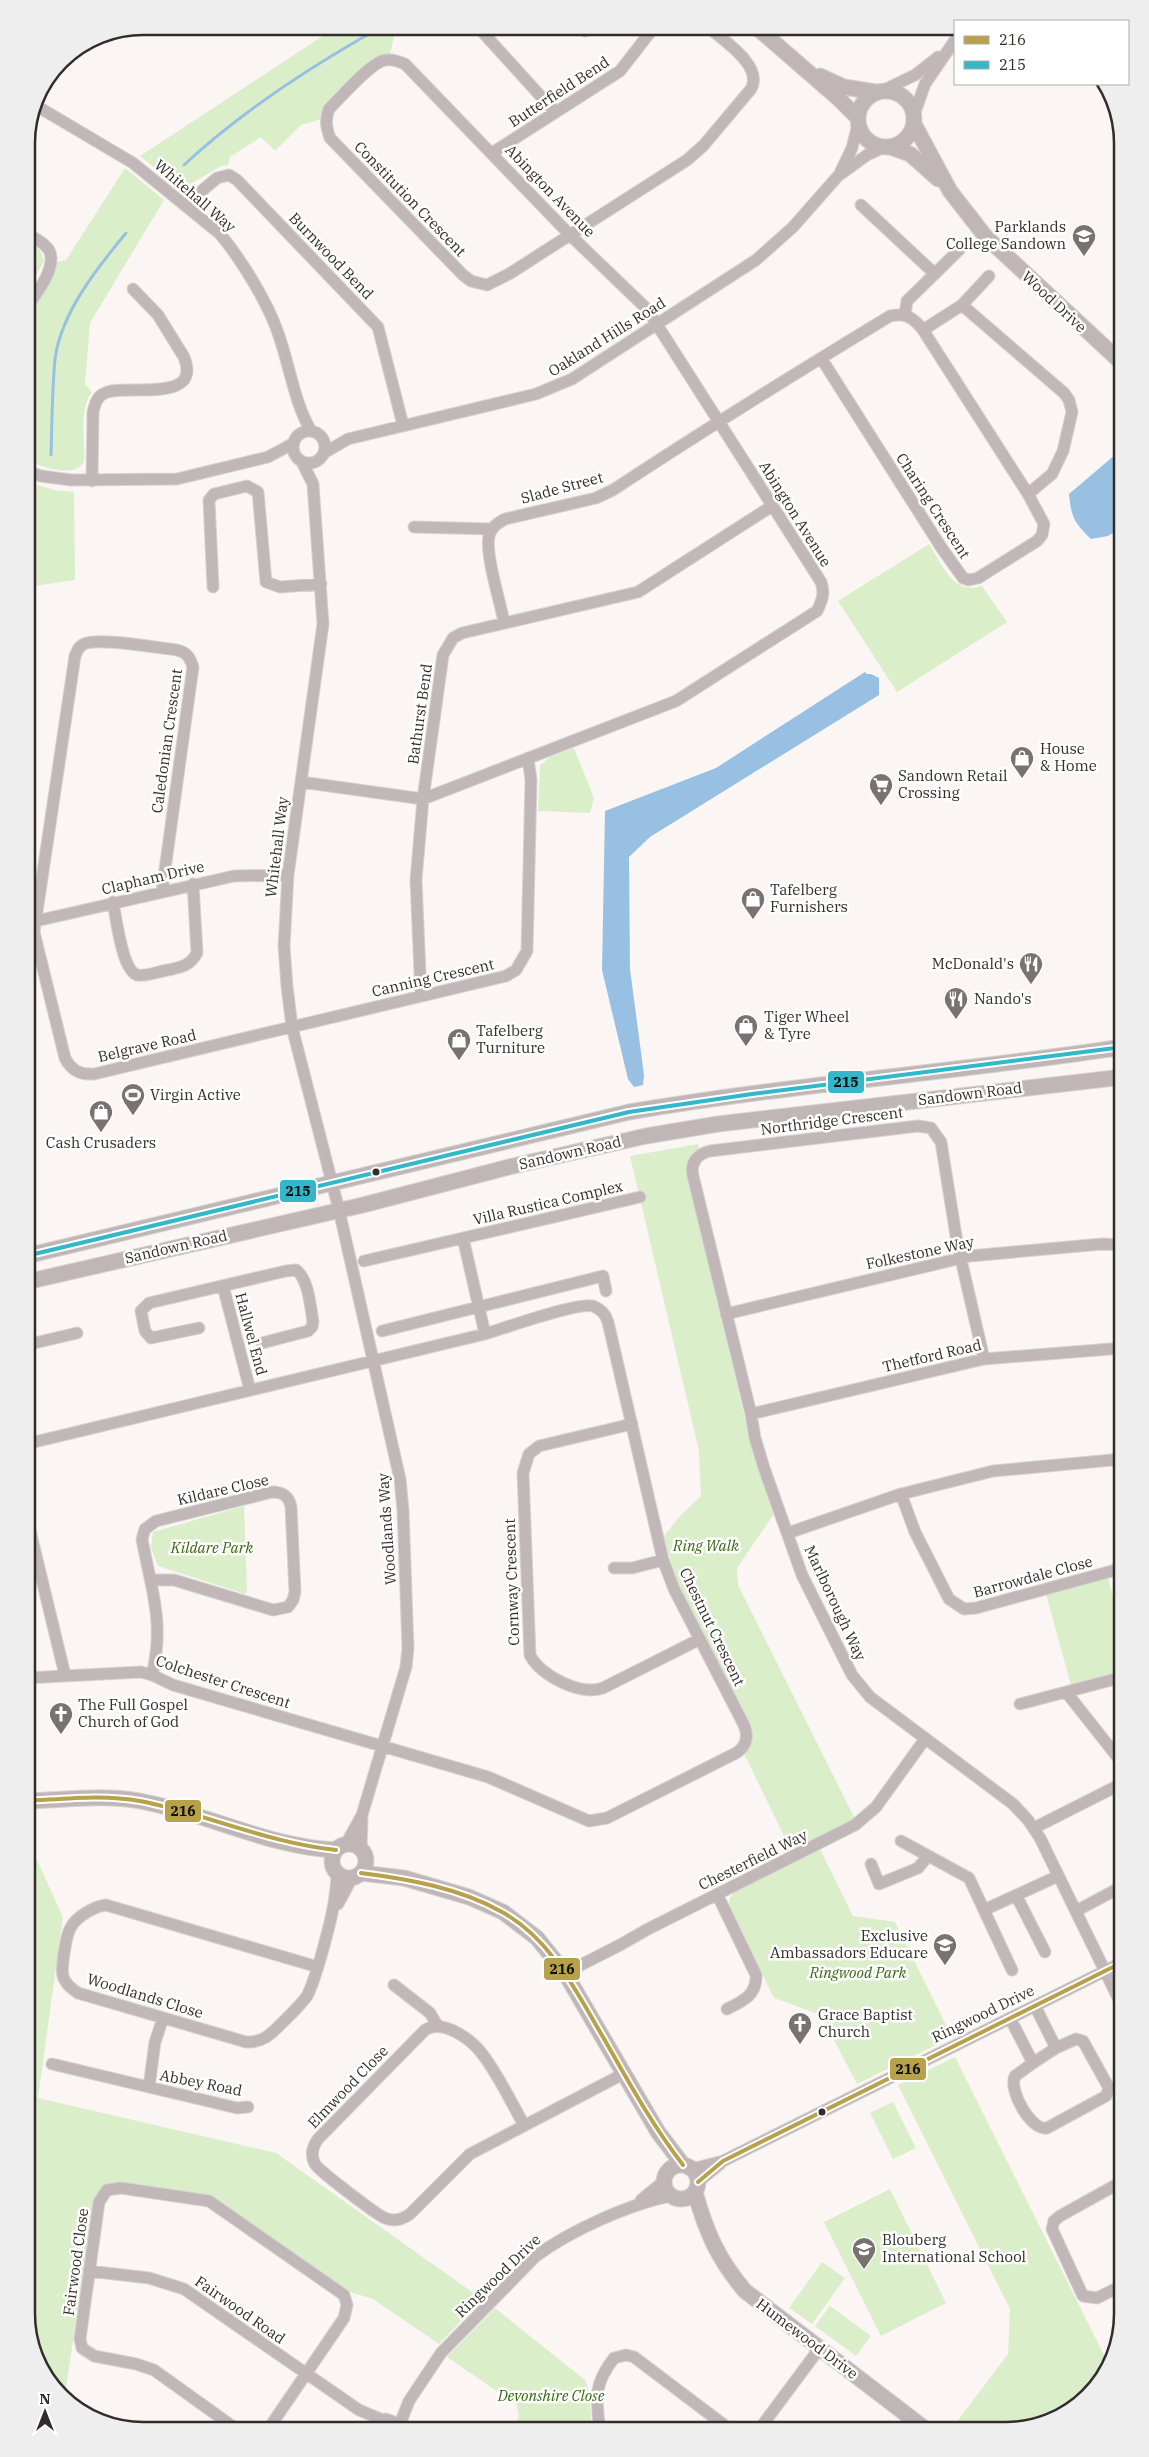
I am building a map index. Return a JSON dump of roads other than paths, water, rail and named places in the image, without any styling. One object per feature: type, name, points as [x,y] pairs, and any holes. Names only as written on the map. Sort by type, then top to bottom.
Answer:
[{"type":"main road","points":[[765,35],[801,67],[838,98],[858,120],[865,138],[874,144],[887,147],[907,138],[914,120],[911,105],[904,97],[895,92],[844,87],[801,67]]},
{"type":"main road","points":[[858,120],[863,102],[880,91]]},
{"type":"main road","name":"Wood Drive","points":[[914,120],[950,191],[970,219],[996,248],[1114,356]]},
{"type":"main road","name":"Wood Drive","points":[[887,147],[910,154],[950,191]]},
{"type":"main road","name":"Sandown Road","points":[[35,1254],[620,1114],[682,1103],[1114,1048]]},
{"type":"main road","name":"Sandown Road","points":[[35,1280],[339,1210],[513,1166],[646,1136],[718,1124],[1114,1078]]},
{"type":"main road","name":"Humewood Drive","points":[[35,1801],[108,1798],[139,1800],[469,1897],[502,1912],[536,1938],[566,1973],[658,2132],[692,2177],[706,2230],[725,2266],[745,2291],[916,2422]]},
{"type":"main road","name":"Humewood Drive","points":[[658,2132],[666,2176],[666,2189],[706,2230]]},
{"type":"main road","points":[[666,2176],[692,2177],[688,2198],[675,2197]]},
{"type":"street","points":[[484,35],[556,112]]},
{"type":"street","name":"Butterfield Bend","points":[[492,153],[620,71],[648,35]]},
{"type":"street","points":[[570,235],[687,160],[703,146],[751,89],[754,80],[751,67],[717,35]]},
{"type":"street","points":[[880,91],[915,75],[953,43]]},
{"type":"street","points":[[914,120],[925,84],[953,43]]},
{"type":"street","name":"Constitution Crescent","points":[[397,61],[382,61],[373,67],[329,109],[326,118],[326,128],[330,138],[462,274],[471,281],[487,285],[509,274],[570,235]]},
{"type":"street","name":"Abington Avenue","points":[[300,782],[423,799],[676,700],[817,612],[824,590],[718,421],[637,298],[570,235],[405,64],[397,61]]},
{"type":"street","name":"Whitehall Way","points":[[41,108],[133,163],[220,234],[230,246],[271,314],[301,414],[316,434]]},
{"type":"street","name":"Oakland Hills Road","points":[[838,176],[852,148],[858,120]]},
{"type":"street","name":"Oakland Hills Road","points":[[322,456],[348,439],[549,390],[577,377],[756,260],[793,227],[838,176],[867,155],[887,147]]},
{"type":"street","name":"Burnwood Bend","points":[[185,205],[217,178],[230,175],[238,180],[378,327],[404,426]]},
{"type":"street","points":[[861,205],[935,274]]},
{"type":"street","points":[[35,239],[45,245],[51,256],[47,275],[35,294]]},
{"type":"street","points":[[718,421],[890,316],[905,314],[907,300],[960,249]]},
{"type":"street","points":[[923,330],[962,305],[989,276]]},
{"type":"street","points":[[92,480],[93,412],[98,399],[111,391],[164,390],[179,384],[186,375],[187,364],[184,357],[158,315],[133,288]]},
{"type":"street","points":[[962,305],[1064,393],[1071,406],[1072,418],[1057,467],[1052,474],[1028,494]]},
{"type":"street","name":"Charing Crescent","points":[[821,358],[941,547],[963,578],[969,580],[978,578],[1037,541],[1042,535],[1044,524],[1028,494],[923,330],[916,321],[905,314]]},
{"type":"street","name":"Whitehall Way","points":[[297,439],[301,414]]},
{"type":"street","name":"Slade Street","points":[[492,529],[505,519],[596,498],[613,490],[718,421]]},
{"type":"street","points":[[35,474],[62,479],[178,479],[268,457],[297,439],[316,434],[325,444],[322,456],[312,463],[268,457]]},
{"type":"street","name":"Oakland Hills Road","points":[[316,434],[348,439]]},
{"type":"street","points":[[297,439],[294,451],[300,460]]},
{"type":"street","name":"Whitehall Way","points":[[322,456],[313,484],[323,624],[288,875],[284,946],[292,1027],[339,1210]]},
{"type":"street","name":"Whitehall Way","points":[[300,460],[313,484]]},
{"type":"street","points":[[213,587],[209,500],[214,494],[247,486],[254,488],[258,492],[264,580],[268,584],[280,587],[321,584]]},
{"type":"street","name":"Bathurst Bend","points":[[420,996],[416,880],[423,799],[444,655],[454,638],[462,633],[504,622],[638,592],[772,506]]},
{"type":"street","points":[[414,526],[492,529],[489,536],[489,551],[504,622]]},
{"type":"street","name":"Caledonian Crescent","points":[[35,897],[75,656],[80,646],[84,643],[100,642],[184,652],[193,667],[162,891]]},
{"type":"street","name":"Canning Crescent","points":[[292,1027],[506,976],[516,970],[524,961],[527,951],[531,780],[528,758]]},
{"type":"street","name":"Clapham Drive","points":[[35,920],[234,876],[288,875]]},
{"type":"street","points":[[113,902],[126,961],[132,972],[142,975],[178,967],[190,963],[196,953],[193,884]]},
{"type":"street","name":"Belgrave Road","points":[[35,936],[63,1053],[68,1065],[82,1074],[94,1074],[292,1027]]},
{"type":"street","name":"Northridge Crescent","points":[[695,1159],[702,1153],[710,1151],[918,1126],[927,1127],[935,1132],[941,1142],[961,1258]]},
{"type":"street","name":"Marlborough Way","points":[[695,1159],[692,1168],[693,1176],[751,1414],[755,1438],[802,1575],[852,1675],[870,1697],[1009,1801],[1034,1828],[1114,1990]]},
{"type":"street","name":"Villa Rustica Complex","points":[[364,1261],[640,1197]]},
{"type":"street","name":"Woodlands Way","points":[[339,1210],[402,1493],[408,1638],[405,1674],[349,1861]]},
{"type":"street","name":"Villa Rustica Complex","points":[[463,1238],[485,1334]]},
{"type":"street","name":"Folkestone Way","points":[[726,1314],[961,1258],[1102,1244],[1114,1245]]},
{"type":"street","points":[[961,1258],[984,1359]]},
{"type":"street","points":[[200,1328],[151,1338],[145,1331],[141,1311],[149,1303],[292,1270],[299,1272],[302,1276],[313,1321],[312,1327],[308,1331],[262,1343]]},
{"type":"street","points":[[382,1331],[603,1276],[606,1291]]},
{"type":"street","name":"Hallwel End","points":[[223,1286],[250,1390]]},
{"type":"street","name":"Chestnut Crescent","points":[[372,1361],[485,1334],[575,1308],[588,1306],[599,1309],[608,1322],[663,1560],[674,1589],[747,1734],[745,1743],[736,1753],[601,1820],[583,1820],[488,1777],[384,1747]]},
{"type":"street","points":[[35,1343],[77,1333]]},
{"type":"street","name":"Thetford Road","points":[[751,1414],[984,1359],[1114,1349]]},
{"type":"street","points":[[35,1442],[372,1361]]},
{"type":"street","name":"Cornway Crescent","points":[[632,1424],[539,1446],[525,1460],[523,1473],[530,1655],[536,1666],[544,1673],[579,1689],[592,1691],[603,1688],[700,1639]]},
{"type":"street","points":[[788,1533],[901,1494],[1005,1469],[1114,1460]]},
{"type":"street","name":"Kildare Close","points":[[152,1580],[174,1580],[273,1610],[288,1607],[293,1600],[295,1592],[292,1507],[289,1500],[283,1493],[272,1492],[151,1523],[144,1529],[142,1538],[152,1580],[158,1626],[156,1658],[152,1674]]},
{"type":"street","name":"Barrowdale Close","points":[[901,1494],[916,1532],[949,1599],[958,1607],[976,1608],[1114,1570]]},
{"type":"street","points":[[614,1568],[632,1568],[663,1560]]},
{"type":"street","points":[[35,1566],[66,1675]]},
{"type":"street","name":"Colchester Crescent","points":[[35,1677],[129,1672],[152,1674],[173,1685],[384,1747]]},
{"type":"street","points":[[1020,1704],[1114,1679]]},
{"type":"street","points":[[1066,1692],[1114,1753]]},
{"type":"street","name":"Chesterfield Way","points":[[566,1973],[717,1894],[852,1827],[864,1819],[881,1801],[925,1739]]},
{"type":"street","points":[[1034,1828],[1114,1788]]},
{"type":"street","points":[[901,1841],[969,1878],[1012,1970]]},
{"type":"street","points":[[870,1864],[879,1884],[918,1868],[928,1856]]},
{"type":"street","name":"Woodlands Close","points":[[318,1967],[112,1906],[95,1908],[74,1922],[68,1932],[63,1970],[64,1977],[70,1987],[78,1993],[246,2042],[258,2042],[269,2036],[302,2002],[311,1988],[318,1967],[349,1861]]},
{"type":"street","points":[[984,1910],[1058,1876]]},
{"type":"street","points":[[1076,1911],[1114,1891]]},
{"type":"street","points":[[717,1894],[756,1975],[755,1986],[750,1996],[727,2009]]},
{"type":"street","points":[[1016,1895],[1045,1952]]},
{"type":"street","name":"Ringwood Drive","points":[[692,2177],[1114,1966]]},
{"type":"street","points":[[394,1985],[430,2013],[437,2025],[451,2029],[483,2054],[524,2125]]},
{"type":"street","points":[[1035,2006],[1056,2048]]},
{"type":"street","name":"Abbey Road","points":[[149,2087],[155,2042],[163,2018]]},
{"type":"street","points":[[1010,2018],[1033,2063]]},
{"type":"street","name":"Elmwood Close","points":[[437,2025],[425,2030],[318,2138],[312,2150],[313,2160],[318,2167],[382,2216],[398,2220],[410,2214],[470,2154],[623,2074]]},
{"type":"street","points":[[1076,2039],[1083,2041],[1109,2085],[1106,2096],[1047,2128],[1038,2128],[1016,2097],[1012,2083],[1014,2076],[1033,2063],[1056,2048],[1076,2039]]},
{"type":"street","name":"Abbey Road","points":[[52,2064],[237,2108],[248,2107]]},
{"type":"street","name":"Ringwood Drive","points":[[634,2206],[666,2176]]},
{"type":"street","points":[[1114,2186],[1060,2216],[1054,2221],[1052,2229],[1083,2296],[1097,2298],[1114,2290]]},
{"type":"street","name":"Fairwood Close","points":[[228,2422],[154,2370],[136,2364],[94,2356],[86,2352],[80,2340],[99,2202],[107,2190],[121,2188],[208,2201],[344,2295],[347,2305],[344,2318],[272,2422]]},
{"type":"street","name":"Ringwood Drive","points":[[401,2422],[409,2401],[441,2353],[536,2256],[552,2244],[634,2206],[675,2197]]},
{"type":"street","name":"Fairwood Road","points":[[89,2271],[164,2281],[184,2289],[359,2410],[394,2422]]},
{"type":"street","points":[[765,2422],[819,2349]]},
{"type":"street","points":[[599,2422],[597,2400],[599,2383],[614,2358],[626,2355],[634,2357],[720,2422]]},
{"type":"street","name":"Ringwood Drive","points":[[381,2422],[409,2401]]},
{"type":"street","name":"Fairwood Road","points":[[359,2410],[369,2422]]},
{"type":"water","points":[[1114,456],[1114,532],[1108,536],[1091,539],[1074,519],[1069,494]]},
{"type":"water","points":[[865,672],[879,678],[879,695],[650,837],[629,857],[630,969],[644,1075],[643,1085],[634,1087],[628,1079],[602,970],[605,811],[716,768]]},
{"type":"waterway","points":[[184,165],[254,107],[331,56],[367,35]]},
{"type":"waterway","points":[[51,455],[54,371],[59,342],[72,308],[92,276],[126,233]]},
{"type":"place","name":"Parklands College Sandown","points":[[1084,257]]},
{"type":"place","name":"House & Home","points":[[1022,779]]},
{"type":"place","name":"Sandown Retail Crossing","points":[[881,806]]},
{"type":"place","name":"Tafelberg Furnishers","points":[[753,920]]},
{"type":"place","name":"McDonald's","points":[[1031,985]]},
{"type":"place","name":"Nando's","points":[[956,1020]]},
{"type":"place","name":"Tiger Wheel & Tyre","points":[[746,1047]]},
{"type":"place","name":"Tafelberg Turniture","points":[[459,1061]]},
{"type":"place","name":"Virgin Active","points":[[133,1116]]},
{"type":"place","name":"Cash Crusaders","points":[[101,1133]]},
{"type":"place","name":"The Full Gospel Church of God","points":[[61,1735]]},
{"type":"place","name":"Exclusive Ambassadors Educare","points":[[945,1966]]},
{"type":"place","name":"Grace Baptist Church","points":[[800,2045]]},
{"type":"place","name":"Blouberg International School","points":[[864,2270]]},
{"type":"park label","name":"Ring Walk","points":[[706,1546]]},
{"type":"park label","name":"Kildare Park","points":[[212,1548]]},
{"type":"park label","name":"Ringwood Park","points":[[858,1973]]},
{"type":"park label","name":"Devonshire Close","points":[[551,2396]]}]
